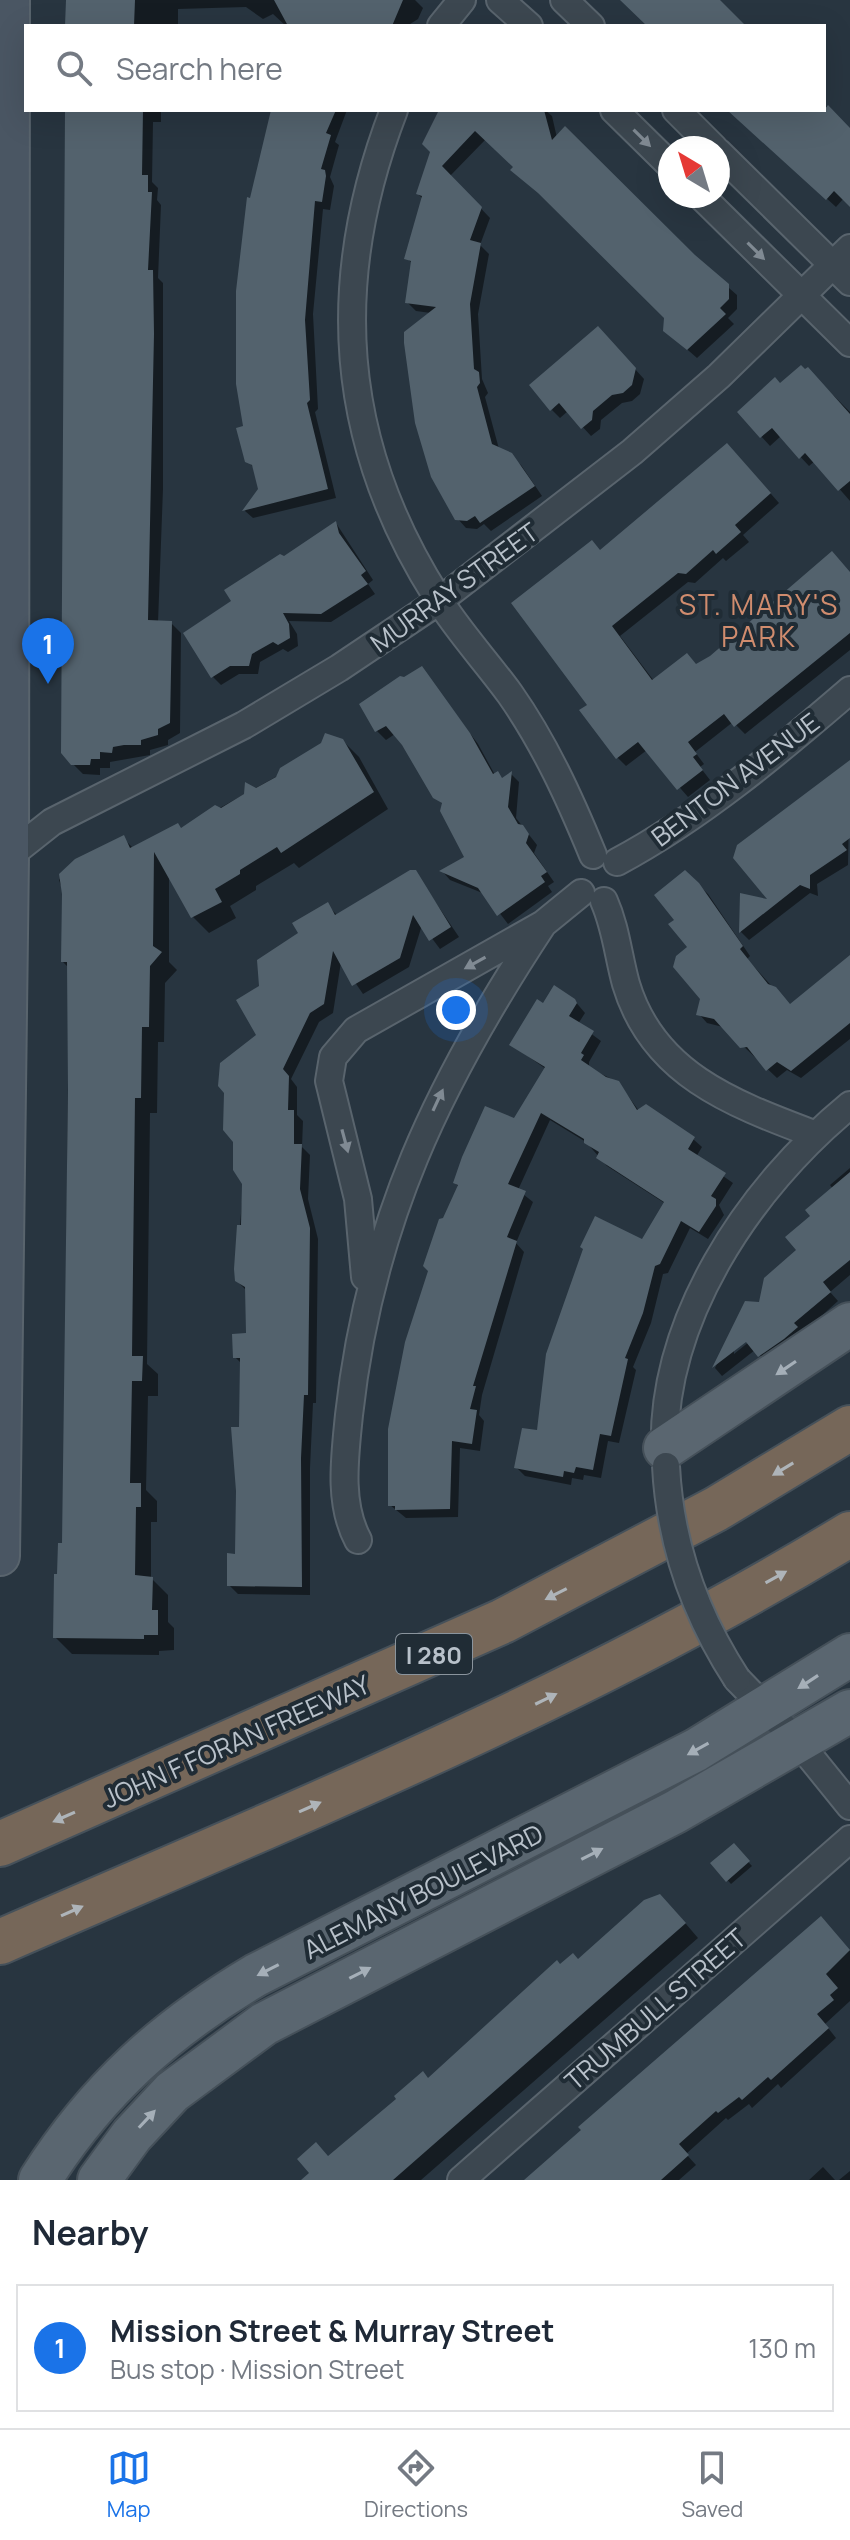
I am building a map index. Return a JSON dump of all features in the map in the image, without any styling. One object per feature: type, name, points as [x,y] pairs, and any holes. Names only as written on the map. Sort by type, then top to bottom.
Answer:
[{"type":"highway","name":"JOHN F FORAN FREEWAY","points":[[0,1844],[503,1621],[716,1509],[850,1428]]},
{"type":"highway","points":[[0,1942],[488,1728],[624,1660],[850,1534]]},
{"type":"main road","points":[[0,1556],[4,503],[10,0]]},
{"type":"main road","points":[[665,1457],[850,1324]]},
{"type":"main road","name":"ALEMANY BOULEVARD","points":[[40,2180],[88,2113],[122,2075],[159,2040],[204,2006],[256,1975],[643,1778],[766,1710],[850,1655]]},
{"type":"main road","name":"ALEMANY BOULEVARD","points":[[99,2180],[132,2135],[172,2092],[264,2024],[675,1812],[850,1711]]},
{"type":"street","points":[[443,24],[462,0]]},
{"type":"street","points":[[500,0],[527,24]]},
{"type":"street","points":[[564,0],[589,24]]},
{"type":"street","points":[[365,1305],[365,1253],[358,1199],[329,1081],[333,1057],[356,1030],[614,883],[605,859],[533,730],[439,601],[393,518],[374,467],[359,411],[351,346],[351,287],[358,228],[373,165],[393,112]]},
{"type":"street","points":[[616,112],[658,153]]},
{"type":"street","points":[[678,112],[702,136]]},
{"type":"street","points":[[730,163],[844,266]]},
{"type":"street","points":[[713,208],[850,343]]},
{"type":"street","name":"MURRAY STREET","points":[[4,860],[52,822],[147,777],[258,717],[439,601],[632,452],[803,297],[844,266]]},
{"type":"street","name":"BENTON AVENUE","points":[[605,859],[652,844],[850,690]]},
{"type":"street","points":[[592,897],[613,922],[627,984],[656,1045],[692,1078],[727,1097],[816,1135]]},
{"type":"street","points":[[358,1540],[349,1524],[345,1502],[346,1441],[365,1305],[386,1231],[440,1095],[474,1031],[543,924]]},
{"type":"street","points":[[850,1105],[816,1135],[754,1205],[702,1294],[673,1384],[665,1457],[670,1515],[685,1578],[703,1621],[737,1679],[799,1743],[850,1806]]},
{"type":"street","name":"TRUMBULL STREET","points":[[461,2180],[850,1839]]},
{"type":"building","points":[[66,0],[135,0],[134,24],[65,24]]},
{"type":"building","points":[[274,0],[403,0],[393,24],[287,24]]},
{"type":"building","points":[[620,0],[720,0],[744,24],[645,24]]},
{"type":"building","points":[[828,105],[850,128],[850,207],[834,191],[826,200],[729,112],[826,112]]},
{"type":"building","points":[[65,112],[143,112],[142,175],[148,175],[148,192],[152,192],[148,270],[153,270],[154,334],[148,620],[172,621],[170,723],[158,729],[158,735],[141,740],[141,745],[113,747],[112,753],[100,752],[100,759],[91,759],[90,765],[71,765],[61,753]]},
{"type":"building","points":[[271,112],[335,112],[326,133],[331,135],[321,169],[325,170],[326,176],[322,202],[315,201],[305,320],[310,400],[307,403],[328,489],[242,511],[258,489],[252,465],[245,462],[236,428],[243,426],[236,384],[236,291],[247,197],[250,198]]},
{"type":"building","points":[[438,112],[545,112],[552,140],[565,126],[695,255],[729,284],[729,299],[720,308],[726,314],[687,350],[663,331],[664,318],[538,193],[510,170],[513,167],[475,131],[442,166],[482,207],[470,240],[481,243],[470,304],[474,369],[479,372],[480,383],[477,387],[492,444],[512,453],[535,486],[480,523],[475,516],[467,521],[455,520],[431,477],[415,423],[404,332],[436,307],[405,303],[411,261],[404,259],[422,196],[416,194],[430,152],[422,144]]},
{"type":"building","points":[[598,326],[636,368],[632,385],[623,393],[612,395],[593,411],[592,420],[581,429],[559,403],[550,411],[529,385]]},
{"type":"building","points":[[801,365],[805,369],[808,367],[850,414],[850,481],[838,491],[805,453],[799,459],[772,428],[760,438],[737,412],[775,377],[780,383]]},
{"type":"building","points":[[727,443],[771,493],[735,525],[741,532],[716,554],[713,550],[686,574],[678,573],[612,626],[652,680],[687,653],[696,664],[710,656],[832,551],[850,572],[850,633],[734,727],[724,714],[688,742],[697,754],[693,757],[703,770],[677,790],[638,742],[616,759],[579,710],[587,705],[511,603],[592,540],[600,550]]},
{"type":"building","points":[[336,521],[339,533],[366,571],[361,575],[368,584],[321,614],[283,613],[289,624],[290,638],[278,645],[273,642],[252,654],[249,666],[230,666],[211,678],[183,633],[231,601],[224,590],[280,554],[284,556]]},
{"type":"building","points":[[422,666],[470,733],[493,774],[498,771],[502,778],[512,771],[508,807],[518,824],[523,825],[529,834],[526,843],[547,872],[541,876],[545,882],[497,916],[478,888],[439,871],[464,857],[440,811],[442,803],[433,798],[402,745],[386,726],[375,732],[359,704],[400,676],[404,677]]},
{"type":"building","points":[[325,733],[343,739],[374,792],[281,853],[277,847],[240,870],[240,874],[215,889],[222,902],[191,918],[154,852],[153,946],[162,952],[150,966],[149,1027],[142,1027],[141,1098],[135,1098],[132,1356],[143,1356],[142,1381],[132,1381],[130,1483],[141,1483],[141,1507],[136,1507],[135,1575],[153,1577],[152,1610],[158,1610],[158,1635],[144,1635],[144,1639],[53,1638],[54,1574],[57,1574],[58,1543],[62,1543],[68,1090],[67,962],[61,962],[62,894],[59,874],[75,859],[124,835],[130,848],[178,823],[181,828],[215,805],[221,808],[244,794],[245,782],[256,788],[276,777],[280,768],[321,743]]},
{"type":"building","points":[[850,760],[850,838],[842,844],[847,850],[810,875],[810,889],[800,885],[739,933],[740,893],[767,899],[733,858],[737,845]]},
{"type":"building","points":[[410,870],[416,870],[451,927],[429,941],[413,915],[400,958],[352,986],[333,951],[324,1004],[310,1013],[283,1069],[289,1076],[288,1110],[294,1110],[294,1144],[302,1144],[300,1189],[310,1228],[308,1395],[304,1395],[301,1458],[302,1587],[227,1586],[227,1553],[235,1554],[236,1491],[231,1427],[239,1427],[240,1358],[233,1358],[232,1334],[246,1333],[245,1287],[235,1281],[234,1269],[237,1225],[241,1225],[242,1184],[233,1170],[233,1142],[223,1130],[224,1093],[218,1086],[220,1063],[256,1035],[236,1000],[259,986],[257,960],[298,933],[292,923],[328,902],[335,915]]},
{"type":"building","points":[[685,870],[699,883],[743,946],[740,949],[768,984],[776,987],[790,1004],[850,955],[850,1023],[791,1071],[777,1062],[766,1071],[747,1047],[740,1048],[714,1019],[696,1015],[700,999],[673,967],[676,956],[687,947],[668,924],[674,920],[654,895]]},
{"type":"building","points":[[554,985],[577,1003],[569,1016],[594,1031],[581,1053],[584,1055],[581,1060],[606,1077],[619,1081],[637,1110],[646,1104],[695,1137],[688,1149],[726,1173],[711,1196],[716,1199],[716,1206],[699,1232],[681,1221],[660,1264],[655,1266],[643,1313],[625,1358],[628,1359],[611,1436],[600,1434],[593,1470],[576,1467],[574,1473],[564,1471],[563,1477],[514,1468],[522,1428],[537,1430],[546,1354],[583,1249],[580,1247],[595,1216],[642,1239],[664,1202],[596,1158],[599,1152],[584,1143],[584,1139],[541,1113],[508,1184],[526,1191],[507,1237],[517,1241],[473,1386],[476,1386],[470,1409],[477,1410],[472,1444],[452,1441],[450,1509],[395,1510],[395,1506],[388,1506],[388,1429],[405,1342],[428,1271],[423,1266],[439,1219],[443,1218],[458,1185],[453,1183],[485,1106],[514,1118],[545,1067],[509,1045],[537,999],[543,1003]]},
{"type":"building","points":[[850,1172],[850,1260],[823,1282],[831,1292],[794,1323],[798,1327],[758,1357],[746,1342],[712,1368],[745,1301],[759,1302],[764,1278],[796,1250],[785,1237],[810,1216],[805,1210]]},
{"type":"building","points":[[734,1843],[750,1861],[726,1882],[710,1863]]},
{"type":"building","points":[[660,1894],[686,1923],[393,2180],[301,2180],[309,2173],[297,2159],[316,2142],[328,2156],[396,2099],[394,2096],[423,2071],[428,2078],[557,1960],[560,1964],[573,1953],[578,1959],[644,1900]]},
{"type":"building","points":[[821,1916],[850,1950],[826,1974],[838,1988],[830,1995],[834,2000],[817,2014],[829,2028],[771,2080],[768,2077],[742,2100],[739,2097],[718,2113],[716,2111],[679,2144],[689,2155],[661,2180],[524,2180],[581,2130],[578,2127]]},
{"type":"place","name":"Mission Street & Murray Street","points":[[48,684]]},
{"type":"district","name":"ST. MARY'S PARK","points":[[759,620]]}]
